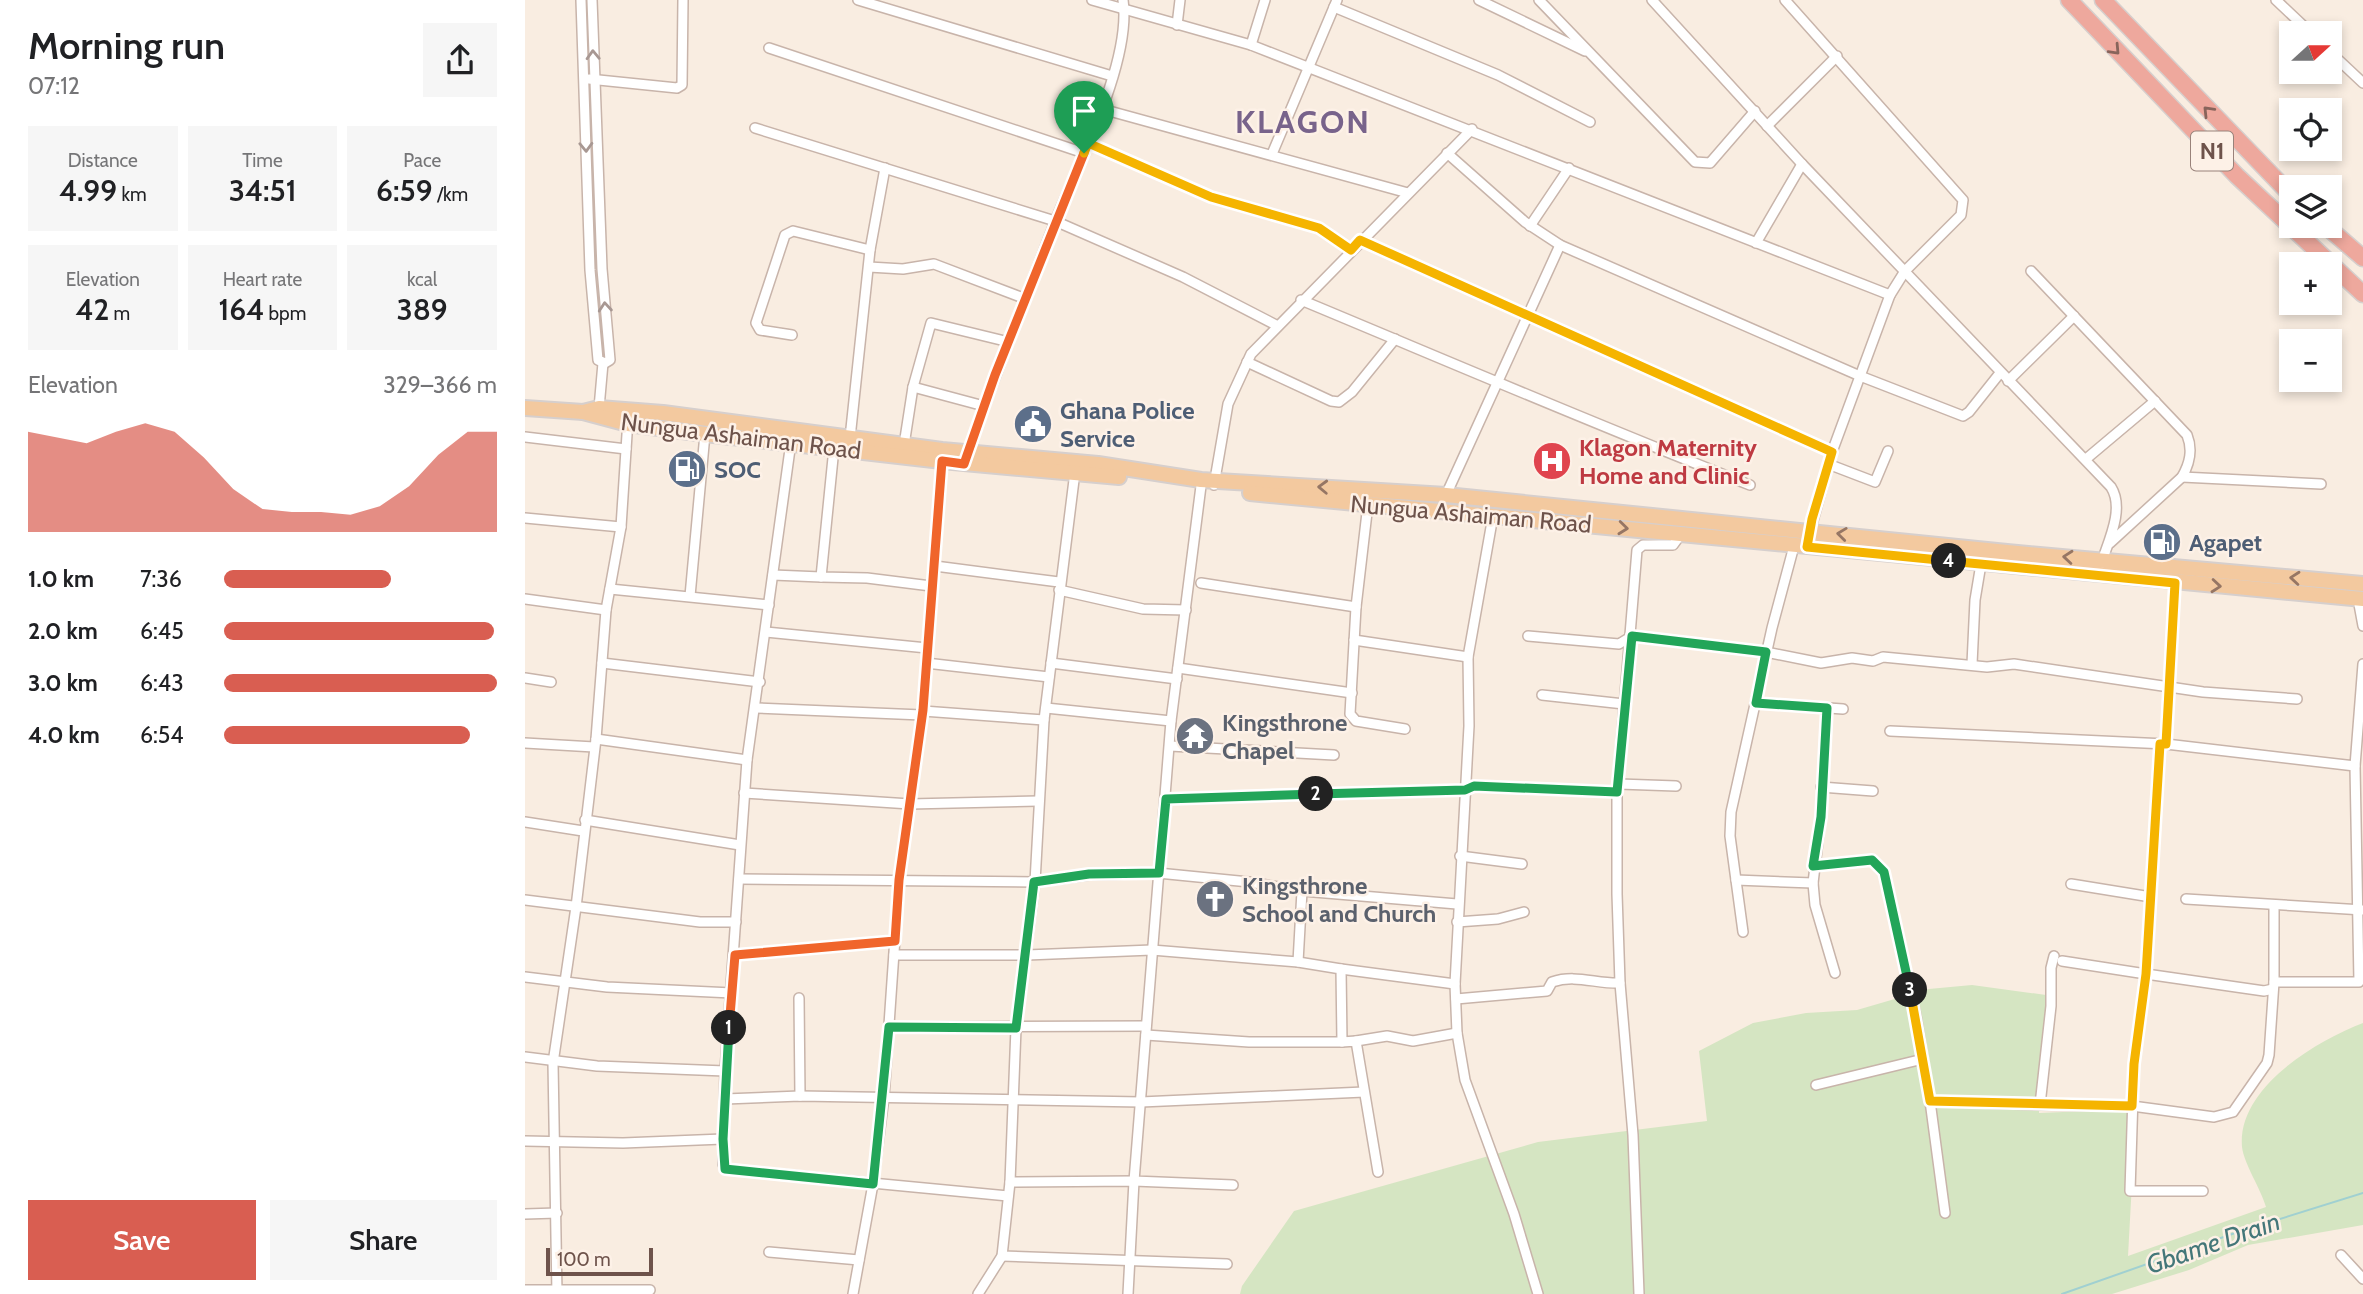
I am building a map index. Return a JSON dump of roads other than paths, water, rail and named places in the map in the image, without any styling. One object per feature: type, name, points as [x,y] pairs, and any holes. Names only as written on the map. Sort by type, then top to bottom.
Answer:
[{"type":"highway","name":"N1","points":[[2069,0],[2228,168],[2363,294]]},
{"type":"highway","name":"N1","points":[[2102,0],[2279,183]]},
{"type":"highway","points":[[2340,238],[2363,258]]},
{"type":"main road","name":"Nungua Ashaiman Road","points":[[525,408],[850,438],[904,445],[942,456]]},
{"type":"main road","name":"Nungua Ashaiman Road","points":[[583,412],[599,408],[705,434],[834,448],[1098,464],[1209,485],[1446,495],[2102,561],[2363,584]]},
{"type":"main road","name":"Nungua Ashaiman Road","points":[[966,458],[1368,504],[2098,576],[2361,599]]},
{"type":"street","points":[[580,0],[590,270],[598,360],[603,363]]},
{"type":"street","points":[[591,0],[602,269],[610,360],[603,363]]},
{"type":"street","points":[[583,78],[680,86],[683,82],[683,0]]},
{"type":"street","points":[[858,0],[1112,76]]},
{"type":"street","points":[[1092,0],[1251,45],[1472,129],[1890,295]]},
{"type":"street","points":[[966,458],[1055,221],[1102,109],[1112,76],[1125,10],[1123,0]]},
{"type":"street","points":[[1177,25],[1181,0]]},
{"type":"street","points":[[1251,45],[1265,0]]},
{"type":"street","points":[[1479,0],[1590,53]]},
{"type":"street","points":[[1539,0],[1700,164],[1710,163],[1755,111]]},
{"type":"street","points":[[1652,0],[1802,164],[2111,487],[2117,497],[2110,543],[2098,576]]},
{"type":"street","points":[[1743,932],[1731,812],[1766,652],[1801,546],[1809,530],[1832,452],[1890,295],[1905,271],[1961,215],[1963,200],[1785,0]]},
{"type":"street","points":[[2276,0],[2298,21]]},
{"type":"street","points":[[1272,154],[1335,3],[1498,75],[1590,122]]},
{"type":"street","points":[[769,48],[1084,153]]},
{"type":"street","points":[[1767,126],[1837,56]]},
{"type":"street","points":[[2342,63],[2363,83]]},
{"type":"street","points":[[1102,109],[1408,193]]},
{"type":"street","points":[[755,128],[1055,221],[1183,277],[1276,325]]},
{"type":"street","points":[[1128,1294],[1151,950],[1171,721],[1186,610],[1209,485],[1228,404],[1247,362],[1276,325],[1472,129]]},
{"type":"street","points":[[1088,143],[1211,197],[1319,228],[1351,250]]},
{"type":"street","points":[[1447,153],[1530,226],[1560,245],[1860,376],[1963,416],[2000,373]]},
{"type":"street","points":[[1756,243],[1802,164]]},
{"type":"street","points":[[850,438],[870,250],[885,168]]},
{"type":"street","points":[[1530,226],[1569,168]]},
{"type":"street","points":[[792,335],[757,328],[785,235],[793,231],[870,250]]},
{"type":"street","points":[[1360,240],[1528,313],[1832,452]]},
{"type":"street","points":[[1446,495],[1560,245]]},
{"type":"street","points":[[869,267],[903,269],[934,264],[1026,299]]},
{"type":"street","points":[[590,270],[602,269]]},
{"type":"street","points":[[2031,271],[2187,435],[2190,444],[2188,466],[2182,477],[2110,543]]},
{"type":"street","points":[[1301,300],[1496,383],[1750,485]]},
{"type":"street","points":[[2008,381],[2074,316]]},
{"type":"street","points":[[904,445],[913,387],[931,323],[1009,342]]},
{"type":"street","points":[[1247,362],[1331,401],[1339,402],[1352,392],[1395,339]]},
{"type":"street","points":[[599,408],[603,363]]},
{"type":"street","points":[[913,387],[984,406]]},
{"type":"street","points":[[2086,459],[2155,401]]},
{"type":"street","points":[[557,1292],[552,1063],[576,907],[595,743],[606,610],[621,527],[628,417]]},
{"type":"street","points":[[690,596],[705,434]]},
{"type":"street","points":[[525,437],[626,449]]},
{"type":"street","points":[[791,442],[744,793],[725,1071],[725,1169],[1008,1196]]},
{"type":"street","points":[[821,577],[834,448]]},
{"type":"street","points":[[1828,464],[1875,482],[1888,451]]},
{"type":"street","points":[[853,1294],[873,1184],[884,1097],[899,880],[922,713],[942,456]]},
{"type":"street","points":[[978,1294],[1002,1255],[1010,1182],[1016,1028],[1034,882],[1044,720],[1075,472]]},
{"type":"street","points":[[2182,477],[2321,484]]},
{"type":"street","points":[[1368,504],[1356,607],[1352,718],[1405,729]]},
{"type":"street","points":[[1493,516],[1468,657],[1469,726],[1457,904],[1457,1033],[1465,1080],[1514,1214],[1538,1294]]},
{"type":"street","points":[[525,518],[621,527]]},
{"type":"street","points":[[1639,1294],[1633,1135],[1620,983],[1618,788],[1637,550],[1643,545],[1673,545],[1681,534]]},
{"type":"street","points":[[1972,664],[1975,600],[1981,564]]},
{"type":"street","points":[[935,566],[1059,586],[1143,609],[1186,610]]},
{"type":"street","points":[[773,575],[867,578],[932,586]]},
{"type":"street","points":[[1201,583],[1356,607]]},
{"type":"street","points":[[2175,583],[2146,974],[2134,1064],[2130,1191],[2203,1191]]},
{"type":"street","points":[[610,589],[769,605]]},
{"type":"street","points":[[525,599],[606,610]]},
{"type":"street","points":[[2361,599],[2363,626]]},
{"type":"street","points":[[766,632],[927,648]]},
{"type":"street","points":[[1528,636],[1619,645],[1632,636],[1766,652],[1800,662],[1821,663],[1851,658],[1873,661],[1882,657],[1987,667],[2025,665],[2168,687],[2297,699]]},
{"type":"street","points":[[1354,639],[1468,657]]},
{"type":"street","points":[[602,663],[760,682]]},
{"type":"street","points":[[926,663],[1049,677]]},
{"type":"street","points":[[1051,663],[1177,679]]},
{"type":"street","points":[[2040,1105],[2051,1006],[2051,968],[2058,958],[2264,991],[2274,985],[2359,982],[2361,910],[2355,766],[2363,664]]},
{"type":"street","points":[[1178,668],[1352,693]]},
{"type":"street","points":[[525,678],[551,682]]},
{"type":"street","points":[[1542,695],[1624,704]]},
{"type":"street","points":[[1756,703],[1843,709]]},
{"type":"street","points":[[756,708],[1044,720]]},
{"type":"street","points":[[1047,708],[1171,721]]},
{"type":"street","points":[[1827,708],[1812,883],[1815,905],[1835,973]]},
{"type":"street","points":[[1890,731],[2163,744],[2355,766]]},
{"type":"street","points":[[525,743],[595,743],[747,760]]},
{"type":"street","points":[[1170,747],[1334,755]]},
{"type":"street","points":[[1166,799],[1465,790],[1474,786],[1676,786]]},
{"type":"street","points":[[1821,787],[1873,791]]},
{"type":"street","points":[[744,793],[910,804],[1038,800]]},
{"type":"street","points":[[585,820],[740,845]]},
{"type":"street","points":[[525,822],[583,831]]},
{"type":"street","points":[[1460,856],[1522,864]]},
{"type":"street","points":[[1813,866],[1872,860],[1884,872],[1923,1059],[1945,1213]]},
{"type":"street","points":[[739,880],[1034,882],[1089,874],[1159,873],[1249,882],[1302,891],[1457,904]]},
{"type":"street","points":[[1736,880],[1812,883]]},
{"type":"street","points":[[2071,884],[2151,897]]},
{"type":"street","points":[[1298,962],[1302,891]]},
{"type":"street","points":[[2186,899],[2361,910]]},
{"type":"street","points":[[525,900],[700,922],[736,922]]},
{"type":"street","points":[[1930,1101],[2132,1106],[2214,1116],[2233,1112],[2267,1063],[2274,985],[2274,905]]},
{"type":"street","points":[[1457,922],[1497,919],[1524,912]]},
{"type":"street","points":[[735,955],[895,941]]},
{"type":"street","points":[[894,955],[1027,955],[1151,950],[1298,962],[1455,984]]},
{"type":"street","points":[[1341,970],[1342,1042]]},
{"type":"street","points":[[525,977],[564,983],[732,993]]},
{"type":"street","points":[[1456,999],[1547,991],[1552,982],[1579,977],[1597,984],[1620,983]]},
{"type":"street","points":[[799,999],[800,1096]]},
{"type":"street","points":[[889,1027],[1146,1030],[1249,1042],[1342,1042],[1387,1036],[1413,1041],[1457,1033]]},
{"type":"street","points":[[1356,1041],[1378,1172]]},
{"type":"street","points":[[525,1057],[552,1063],[725,1071]]},
{"type":"street","points":[[1816,1085],[1923,1059]]},
{"type":"street","points":[[725,1099],[800,1096],[1141,1102],[1364,1092]]},
{"type":"street","points":[[525,1141],[723,1139]]},
{"type":"street","points":[[1010,1182],[1134,1181],[1233,1185]]},
{"type":"street","points":[[525,1214],[557,1213]]},
{"type":"street","points":[[769,1252],[859,1261]]},
{"type":"street","points":[[1002,1255],[1227,1265]]},
{"type":"street","points":[[2341,1255],[2363,1279]]},
{"type":"street","points":[[525,1290],[650,1290]]},
{"type":"waterway","name":"Gbame Drain","points":[[2062,1294],[2235,1233],[2363,1193]]},
{"type":"place","name":"Ghana Police Service","points":[[1033,424]]},
{"type":"place","name":"Klagon Maternity Home and Clinic","points":[[1552,461]]},
{"type":"place","name":"SOC","points":[[687,469]]},
{"type":"place","name":"Agapet","points":[[2162,542]]},
{"type":"place","name":"Kingsthrone Chapel","points":[[1195,736]]},
{"type":"place","name":"Kingsthrone School and Church","points":[[1215,899]]},
{"type":"district","name":"KLAGON","points":[[1303,121]]}]
